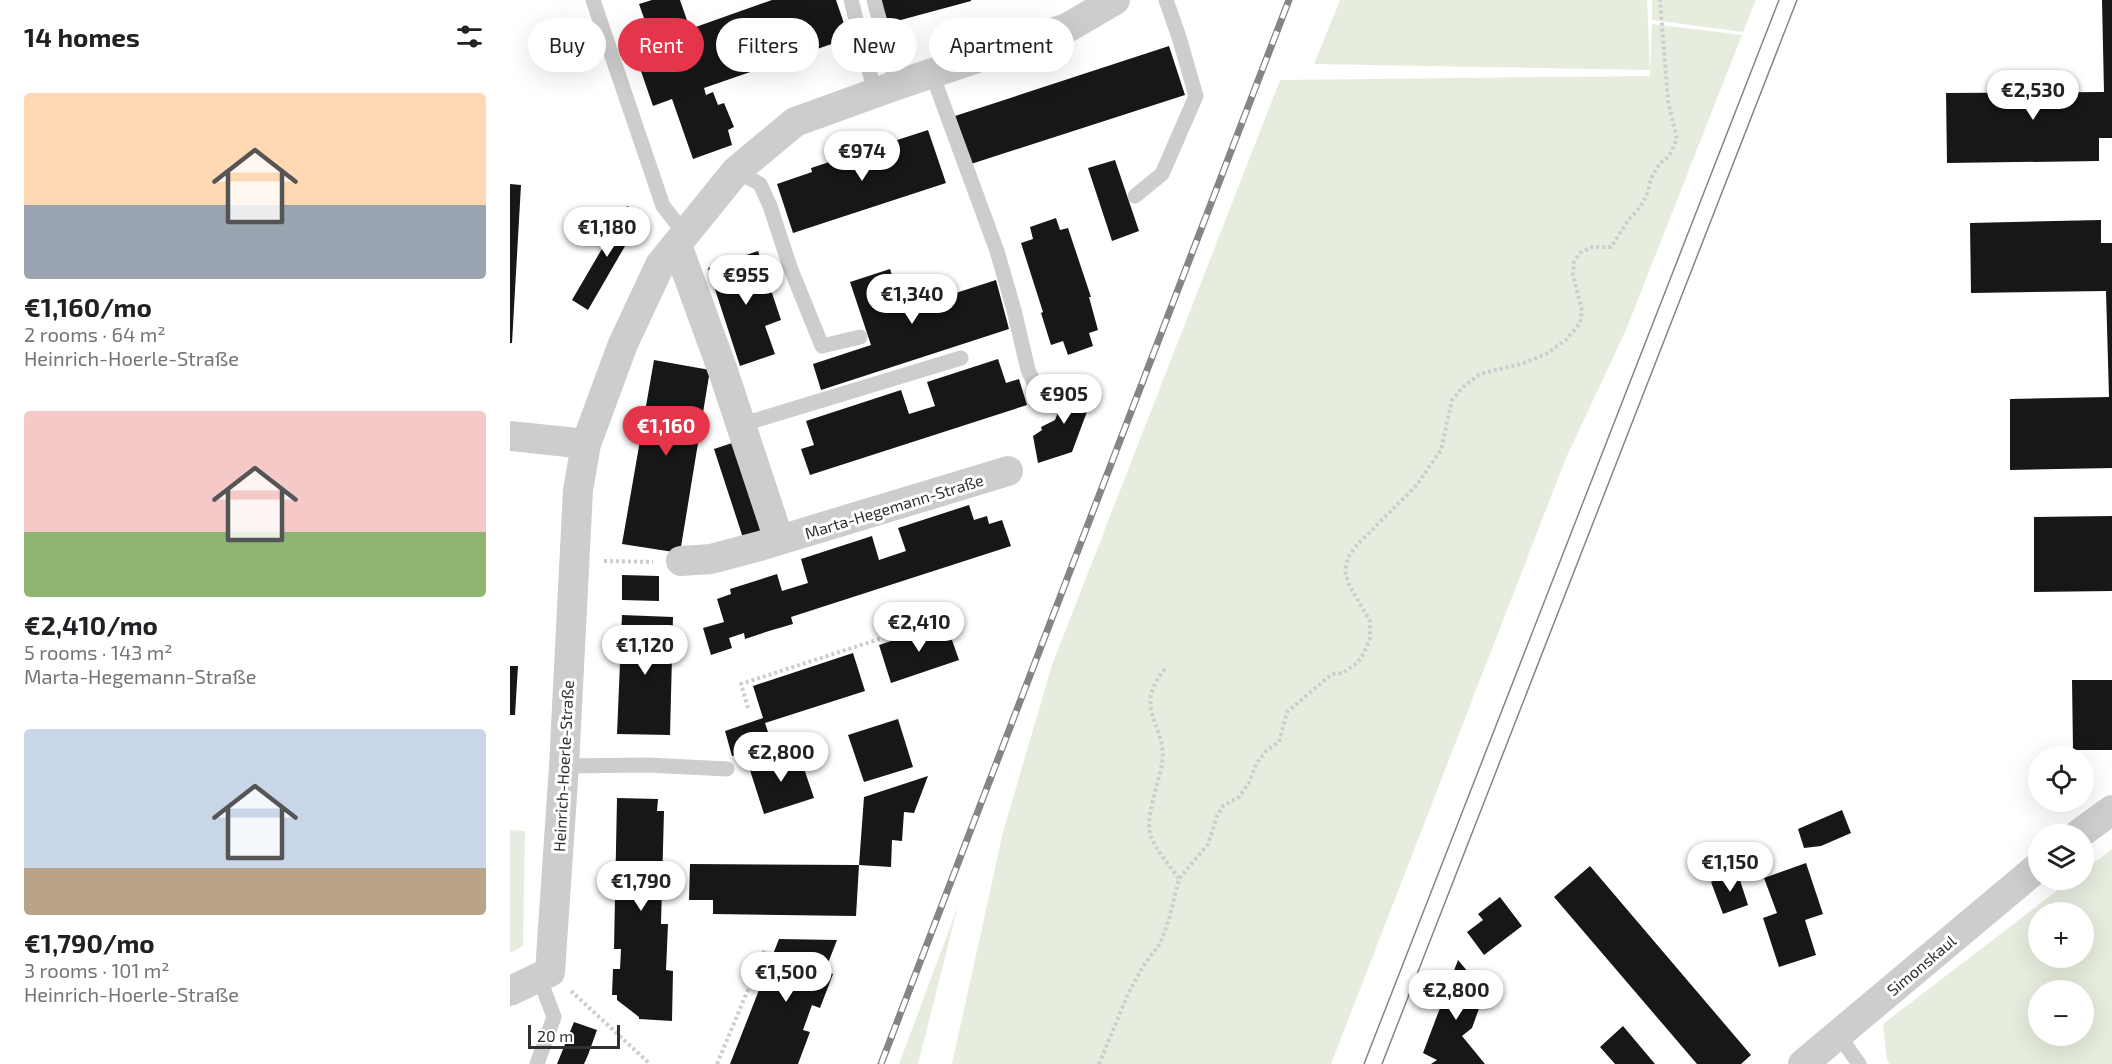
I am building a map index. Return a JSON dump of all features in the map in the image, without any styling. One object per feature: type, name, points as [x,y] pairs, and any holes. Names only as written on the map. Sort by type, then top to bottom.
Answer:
[{"type":"street","name":"Heinrich-Hoerle-Straße","points":[[545,974],[564,766],[578,490],[586,444],[628,334],[660,265],[736,171],[795,122],[1067,28],[1115,0]]},
{"type":"street","points":[[681,239],[779,540]]},
{"type":"street","points":[[510,436],[586,444]]},
{"type":"street","name":"Marta-Hegemann-Straße","points":[[681,561],[711,559],[1008,471]]},
{"type":"street","points":[[2093,824],[2112,810]]},
{"type":"street","name":"Simonskaul","points":[[1803,1064],[2028,875]]},
{"type":"street","points":[[510,991],[545,974]]},
{"type":"lane","points":[[593,0],[663,207],[681,239]]},
{"type":"lane","points":[[851,0],[886,89]]},
{"type":"lane","points":[[874,0],[886,89]]},
{"type":"lane","points":[[1135,196],[1162,174],[1196,96],[1166,0]]},
{"type":"lane","points":[[932,74],[997,251],[1028,370],[1044,403]]},
{"type":"lane","points":[[736,171],[760,184],[822,346],[860,337]]},
{"type":"lane","points":[[740,425],[961,357]]},
{"type":"lane","points":[[564,766],[648,765],[727,769]]},
{"type":"lane","points":[[537,1064],[554,1017],[545,974]]},
{"type":"lane","points":[[1838,1034],[1859,1064]]},
{"type":"path","points":[[1099,1064],[1128,994],[1143,966],[1160,944],[1179,879],[1208,844],[1217,816],[1223,806],[1239,797],[1249,783],[1256,764],[1266,751],[1279,742],[1287,712],[1332,674],[1343,673],[1357,663],[1364,653],[1370,638],[1370,621],[1349,585],[1346,571],[1348,557],[1415,487],[1432,464],[1441,450],[1452,400],[1463,387],[1480,374],[1524,363],[1546,354],[1566,339],[1580,323],[1582,311],[1573,275],[1574,261],[1580,253],[1592,247],[1611,247],[1628,220],[1641,206],[1648,192],[1651,178],[1660,163],[1669,156],[1677,139],[1668,101],[1660,0]]},
{"type":"path","points":[[573,560],[681,561]]},
{"type":"path","points":[[748,708],[741,684],[910,629]]},
{"type":"path","points":[[1165,669],[1154,682],[1150,697],[1152,717],[1163,747],[1162,764],[1151,810],[1150,836],[1179,879]]},
{"type":"path","points":[[717,1064],[765,949]]},
{"type":"path","points":[[545,974],[650,1064]]},
{"type":"green space","points":[[1340,0],[1647,0],[1650,70],[1314,64]]},
{"type":"green space","points":[[1652,0],[1756,0],[1743,32],[1652,20]]},
{"type":"green space","points":[[1652,24],[1742,35],[1626,330],[1566,458],[1331,1064],[952,1064],[1003,832],[1052,665],[1280,80],[1650,76]]},
{"type":"green space","points":[[510,830],[525,831],[523,946],[510,953]]},
{"type":"green space","points":[[2112,849],[2112,1064],[1890,1064],[1887,1060],[1883,1024],[2028,913],[2028,968],[2094,968],[2094,902],[2042,902],[2058,890],[2094,890],[2094,862]]},
{"type":"green space","points":[[958,906],[918,1064],[899,1064]]},
{"type":"building","points":[[652,0],[680,0],[686,18],[644,18],[639,4]]},
{"type":"building","points":[[772,0],[836,0],[842,18],[831,18],[831,44],[819,48],[819,18],[721,18]]},
{"type":"building","points":[[880,0],[971,0],[908,18],[884,18]]},
{"type":"building","points":[[2102,0],[2112,0],[2112,138],[2099,138],[2099,161],[1947,163],[1946,93],[2104,92]]},
{"type":"building","points":[[716,20],[716,72],[750,72],[704,88],[706,95],[713,92],[718,105],[724,103],[734,127],[728,130],[732,145],[693,159],[672,99],[653,106],[641,72],[704,72],[704,24]]},
{"type":"building","points":[[1169,46],[1185,95],[971,164],[955,116]]},
{"type":"building","points":[[928,130],[946,183],[793,233],[777,184],[812,172],[811,168]]},
{"type":"building","points":[[1115,160],[1139,231],[1112,241],[1088,168]]},
{"type":"building","points":[[510,184],[521,185],[512,343],[510,343]]},
{"type":"building","points":[[627,206],[643,215],[588,310],[572,300]]},
{"type":"building","points":[[1056,218],[1060,230],[1068,228],[1091,297],[1089,297],[1098,330],[1089,333],[1093,346],[1068,355],[1063,341],[1051,345],[1021,243],[1033,239],[1030,227]]},
{"type":"building","points":[[2101,220],[2101,243],[2112,243],[2112,468],[2010,470],[2010,399],[2109,397],[2106,291],[1971,293],[1970,223]]},
{"type":"building","points":[[758,251],[781,320],[765,326],[775,354],[740,366],[708,268]]},
{"type":"building","points":[[890,269],[895,284],[922,276],[931,301],[996,280],[1009,329],[821,390],[813,364],[871,345],[850,282]]},
{"type":"building","points":[[998,359],[1006,383],[1019,379],[1027,405],[810,475],[801,449],[814,445],[806,421],[901,390],[909,414],[935,406],[927,382]]},
{"type":"building","points":[[654,360],[710,370],[680,553],[622,544]]},
{"type":"building","points":[[1070,382],[1095,391],[1072,452],[1038,463],[1033,436],[1042,430],[1041,427],[1055,420]]},
{"type":"building","points":[[735,442],[766,533],[744,541],[714,449]]},
{"type":"building","points":[[969,505],[974,520],[987,516],[989,524],[1002,520],[1011,546],[791,617],[793,624],[745,639],[744,633],[729,638],[732,648],[711,655],[703,628],[724,622],[717,599],[731,594],[730,589],[777,574],[782,591],[808,583],[801,559],[872,536],[879,560],[906,551],[898,528]]},
{"type":"building","points":[[2112,516],[2112,591],[2034,592],[2034,517]]},
{"type":"building","points":[[622,575],[659,576],[659,601],[622,600]]},
{"type":"building","points":[[622,615],[673,617],[670,735],[617,734]]},
{"type":"building","points":[[946,623],[959,660],[891,683],[879,645]]},
{"type":"building","points":[[853,653],[865,691],[765,723],[772,744],[732,756],[725,731],[763,718],[753,686]]},
{"type":"building","points":[[510,666],[518,666],[515,715],[510,715]]},
{"type":"building","points":[[2072,680],[2112,680],[2112,750],[2094,750],[2094,746],[2073,746]]},
{"type":"building","points":[[898,719],[913,767],[864,782],[848,735]]},
{"type":"building","points":[[798,751],[814,798],[764,814],[749,767]]},
{"type":"building","points":[[928,776],[914,813],[904,812],[902,841],[892,840],[891,867],[859,865],[864,797]]},
{"type":"building","points":[[617,798],[658,799],[657,811],[664,811],[661,924],[668,924],[666,970],[673,971],[672,1021],[639,1019],[617,1000],[617,995],[612,995],[613,969],[620,969],[621,949],[614,949]]},
{"type":"building","points":[[1842,810],[1851,833],[1821,846],[1804,848],[1798,829]]},
{"type":"building","points":[[1806,863],[1823,914],[1805,920],[1816,955],[1779,967],[1763,918],[1777,913],[1764,878]]},
{"type":"building","points":[[690,864],[859,865],[856,916],[713,914],[713,900],[689,900]]},
{"type":"building","points":[[1590,866],[1751,1055],[1741,1064],[1697,1064],[1554,897]]},
{"type":"building","points":[[1737,871],[1748,905],[1723,914],[1711,882]]},
{"type":"building","points":[[1500,897],[1522,926],[1484,955],[1467,932],[1483,920],[1478,914]]},
{"type":"building","points":[[779,939],[837,940],[825,971],[833,974],[820,1008],[812,1005],[803,1030],[810,1032],[798,1064],[730,1064]]},
{"type":"building","points":[[1458,960],[1485,992],[1472,1028],[1462,1036],[1485,1064],[1431,1064],[1437,1060],[1423,1053]]},
{"type":"building","points":[[574,1022],[597,1030],[588,1055],[584,1064],[557,1064]]},
{"type":"building","points":[[1623,1026],[1655,1064],[1615,1064],[1600,1047]]},
{"type":"tram line","points":[[1364,1064],[1779,0]]},
{"type":"tram line","points":[[1382,1064],[1797,0]]},
{"type":"railway","points":[[881,1064],[1289,0]]}]
